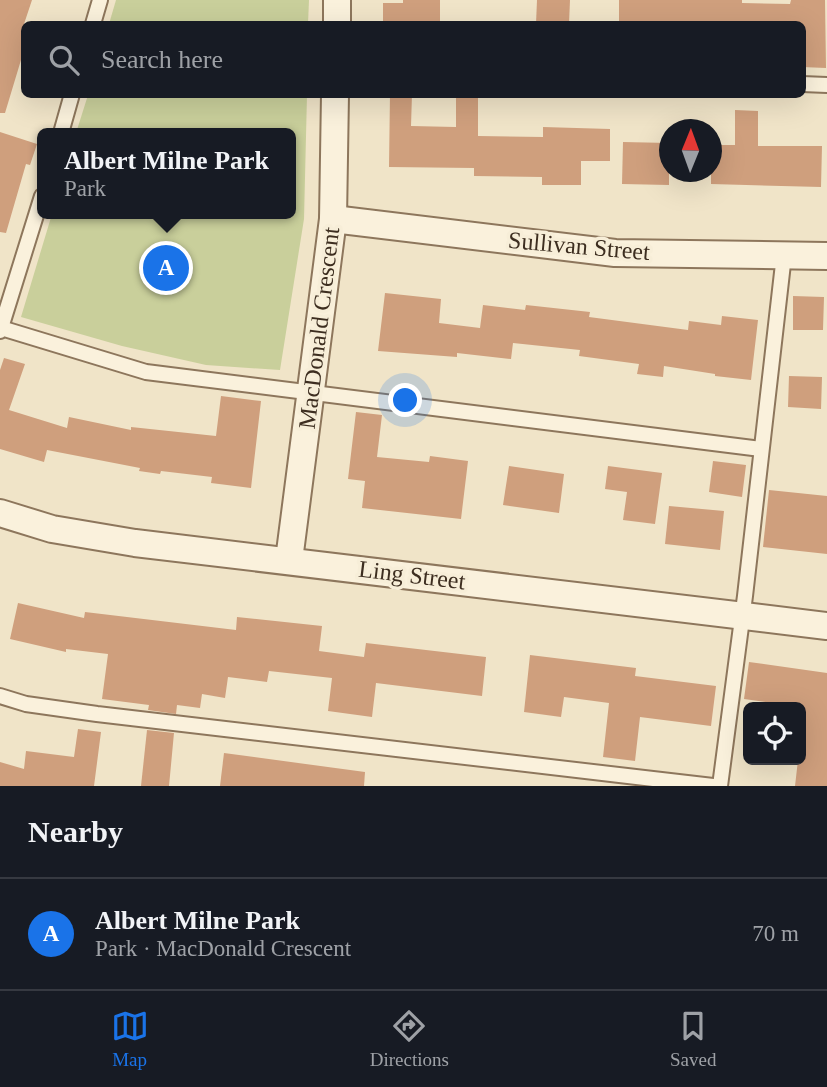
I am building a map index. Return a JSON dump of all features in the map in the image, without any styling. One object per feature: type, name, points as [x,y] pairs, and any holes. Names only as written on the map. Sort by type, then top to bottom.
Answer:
[{"type":"street","points":[[337,0],[337,21]]},
{"type":"street","name":"MacDonald Crescent","points":[[289,560],[333,219],[335,98]]},
{"type":"street","name":"Sullivan Street","points":[[333,219],[615,253],[827,256]]},
{"type":"street","name":"Ling Street","points":[[0,513],[52,529],[135,543],[827,626]]},
{"type":"lane","points":[[94,21],[100,0]]},
{"type":"lane","points":[[806,84],[827,85]]},
{"type":"lane","points":[[62,128],[71,98]]},
{"type":"lane","points":[[37,213],[0,329],[146,372],[761,449]]},
{"type":"lane","points":[[720,786],[785,255]]},
{"type":"lane","points":[[0,696],[26,704],[111,715],[713,786]]},
{"type":"green space","points":[[116,0],[309,0],[308,21],[110,21]]},
{"type":"green space","points":[[87,98],[307,98],[304,219],[280,370],[206,365],[122,346],[21,317],[50,219],[296,219],[296,128],[78,128]]},
{"type":"building","points":[[0,0],[32,0],[25,21],[21,21],[21,60],[5,113],[0,113]]},
{"type":"building","points":[[403,0],[440,0],[440,21],[383,21],[383,3],[403,3]]},
{"type":"building","points":[[537,0],[570,0],[569,21],[536,21]]},
{"type":"building","points":[[619,0],[742,0],[742,3],[790,4],[791,0],[825,0],[826,68],[806,67],[806,21],[619,21]]},
{"type":"building","points":[[390,98],[412,98],[411,126],[456,127],[456,98],[478,98],[478,136],[543,137],[543,127],[610,129],[610,161],[581,161],[581,185],[542,185],[542,177],[474,176],[474,168],[389,167]]},
{"type":"building","points":[[735,110],[758,111],[758,146],[822,146],[821,187],[711,184],[722,182],[722,145],[735,145]]},
{"type":"building","points":[[0,132],[37,144],[30,165],[26,164],[6,233],[0,232]]},
{"type":"building","points":[[623,142],[659,143],[659,182],[669,182],[669,185],[622,184]]},
{"type":"building","points":[[385,293],[441,299],[439,323],[480,328],[483,305],[525,310],[526,305],[590,312],[589,317],[688,330],[689,321],[721,325],[722,316],[758,320],[751,380],[664,366],[663,377],[637,374],[639,364],[579,356],[580,350],[513,343],[511,359],[457,353],[457,357],[378,351]]},
{"type":"building","points":[[793,296],[824,297],[823,330],[793,330]]},
{"type":"building","points":[[4,358],[25,364],[9,410],[67,428],[69,417],[131,430],[131,427],[216,436],[221,396],[261,401],[251,488],[211,483],[212,477],[139,471],[140,468],[47,450],[44,462],[0,449],[0,370]]},
{"type":"building","points":[[789,376],[822,377],[821,409],[788,407]]},
{"type":"building","points":[[356,412],[382,415],[377,457],[429,462],[430,456],[468,461],[461,519],[362,508],[365,481],[348,479]]},
{"type":"building","points":[[713,461],[746,465],[742,497],[709,492]]},
{"type":"building","points":[[509,466],[564,474],[559,513],[503,505]]},
{"type":"building","points":[[608,466],[662,473],[655,524],[623,520],[627,492],[605,489]]},
{"type":"building","points":[[769,490],[827,496],[827,554],[763,547]]},
{"type":"building","points":[[669,506],[724,511],[720,550],[665,544]]},
{"type":"building","points":[[18,603],[84,618],[85,612],[236,630],[237,617],[322,626],[319,651],[364,657],[366,643],[486,657],[482,696],[376,683],[372,717],[328,711],[332,678],[269,671],[267,682],[228,677],[225,698],[202,694],[200,708],[177,705],[176,714],[148,710],[149,705],[102,699],[108,654],[66,649],[66,652],[10,639]]},
{"type":"building","points":[[530,655],[636,668],[635,676],[716,686],[711,726],[640,717],[635,761],[603,757],[609,703],[564,697],[561,717],[524,712]]},
{"type":"building","points":[[749,662],[827,673],[827,786],[795,786],[797,765],[806,765],[806,702],[744,699]]},
{"type":"building","points":[[78,729],[101,732],[94,786],[0,786],[0,762],[24,769],[26,751],[74,757]]},
{"type":"building","points":[[147,730],[174,733],[169,786],[141,786]]},
{"type":"building","points":[[224,753],[365,772],[364,786],[220,786]]},
{"type":"place","name":"Albert Milne Park","points":[[166,268]]}]
